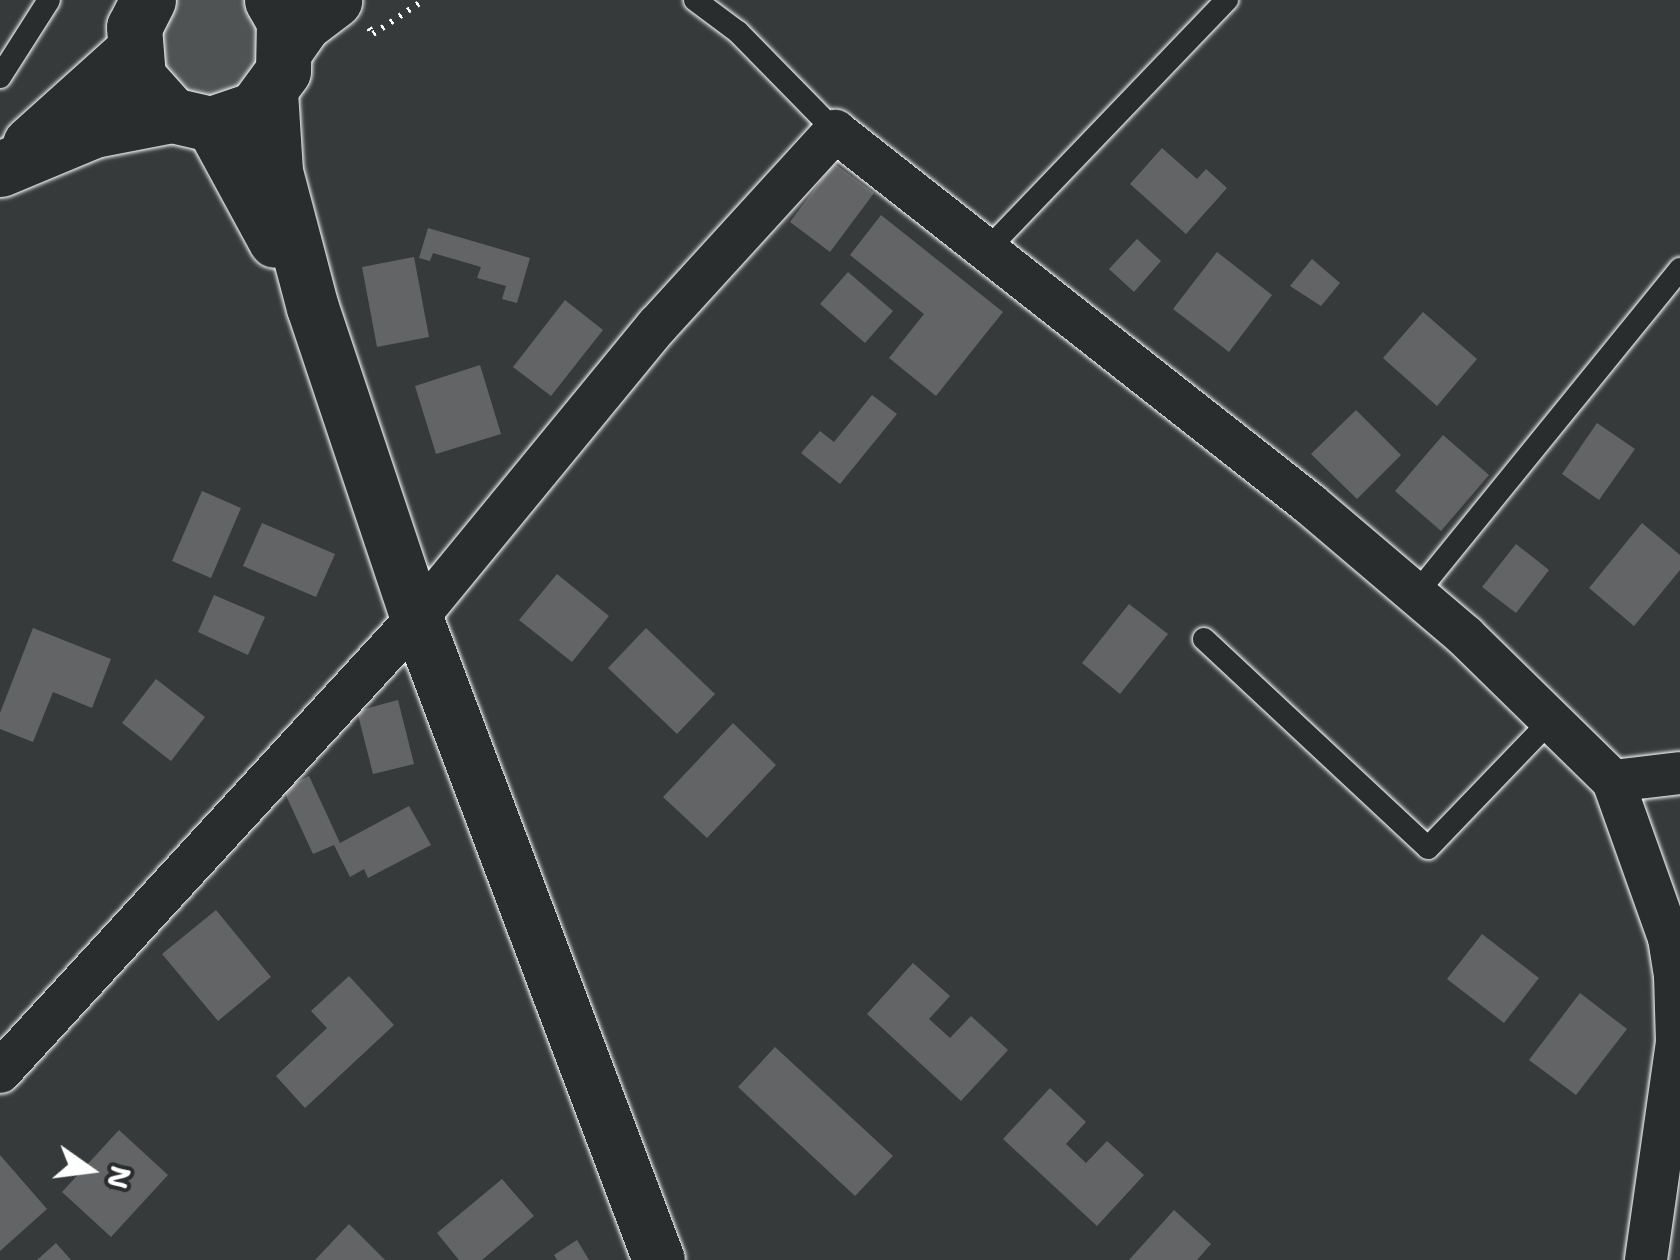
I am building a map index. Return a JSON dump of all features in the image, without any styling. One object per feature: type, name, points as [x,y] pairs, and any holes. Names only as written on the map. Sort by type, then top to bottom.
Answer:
[{"type":"main road","points":[[148,0],[134,27],[132,52],[138,77],[192,119]]},
{"type":"main road","points":[[4,166],[94,130],[192,119],[234,120],[277,46],[304,23],[350,11]]},
{"type":"main road","points":[[4,166],[132,52]]},
{"type":"street","points":[[277,46],[278,172],[313,308],[417,618],[659,1260]]},
{"type":"street","points":[[192,119],[313,308]]},
{"type":"street","points":[[0,1072],[417,618],[658,325],[835,131],[1416,594],[1613,780],[1669,938],[1675,976],[1677,1042],[1646,1260]]},
{"type":"street","points":[[1613,780],[1680,773]]},
{"type":"lane","points":[[0,77],[49,0]]},
{"type":"lane","points":[[694,0],[738,32],[835,131]]},
{"type":"lane","points":[[987,250],[1227,0]]},
{"type":"lane","points":[[1416,594],[1680,269]]},
{"type":"lane","points":[[1204,639],[1428,848],[1551,720]]},
{"type":"path","points":[[350,11],[373,34],[424,0]]},
{"type":"shaded area","points":[[176,0],[246,0],[261,17],[263,73],[217,104],[166,83],[155,28]]},
{"type":"building","points":[[1162,148],[1197,179],[1206,169],[1227,188],[1186,234],[1130,184]]},
{"type":"building","points":[[834,163],[874,193],[830,252],[790,222]]},
{"type":"building","points":[[881,215],[1003,312],[936,396],[889,358],[924,314],[850,255]]},
{"type":"building","points":[[428,228],[530,258],[517,303],[502,299],[506,286],[477,278],[481,267],[433,253],[430,261],[419,258]]},
{"type":"building","points":[[1137,239],[1161,261],[1134,292],[1109,269]]},
{"type":"building","points":[[1217,252],[1272,295],[1229,352],[1173,309]]},
{"type":"building","points":[[414,257],[429,337],[377,347],[362,267]]},
{"type":"building","points":[[1312,259],[1340,283],[1321,306],[1290,286]]},
{"type":"building","points":[[848,272],[893,311],[865,343],[820,304]]},
{"type":"building","points":[[565,300],[603,330],[551,396],[513,367]]},
{"type":"building","points":[[1423,312],[1477,359],[1437,406],[1383,358]]},
{"type":"building","points":[[480,365],[501,434],[436,454],[415,386]]},
{"type":"building","points":[[872,395],[897,414],[840,484],[801,453],[820,431],[834,442]]},
{"type":"building","points":[[1356,410],[1401,455],[1357,499],[1311,454]]},
{"type":"building","points":[[1597,423],[1635,449],[1599,500],[1562,474]]},
{"type":"building","points":[[1443,435],[1489,475],[1441,531],[1395,491]]},
{"type":"building","points":[[202,491],[241,508],[211,578],[172,561]]},
{"type":"building","points":[[262,523],[335,554],[316,597],[243,566]]},
{"type":"building","points":[[1642,523],[1680,555],[1680,570],[1634,626],[1589,588]]},
{"type":"building","points":[[1516,544],[1549,570],[1516,613],[1482,587]]},
{"type":"building","points":[[557,574],[609,616],[572,662],[519,620]]},
{"type":"building","points":[[214,595],[265,617],[248,655],[198,632]]},
{"type":"building","points":[[1129,604],[1168,634],[1120,694],[1082,663]]},
{"type":"building","points":[[33,628],[111,659],[92,708],[53,692],[33,742],[0,729],[0,713]]},
{"type":"building","points":[[646,628],[715,694],[677,734],[608,668]]},
{"type":"building","points":[[156,679],[205,717],[171,761],[122,723]]},
{"type":"building","points":[[398,700],[414,764],[373,774],[357,711]]},
{"type":"building","points":[[733,723],[776,765],[707,838],[663,797]]},
{"type":"building","points":[[309,776],[340,843],[409,806],[431,845],[368,878],[364,869],[350,877],[334,845],[313,854],[283,789]]},
{"type":"building","points":[[216,910],[271,977],[218,1021],[162,954]]},
{"type":"building","points":[[1482,934],[1539,978],[1504,1023],[1447,979]]},
{"type":"building","points":[[913,963],[950,996],[929,1019],[950,1038],[971,1016],[1008,1050],[961,1101],[867,1014]]},
{"type":"building","points":[[349,976],[394,1025],[305,1108],[276,1076],[327,1028],[311,1011]]},
{"type":"building","points":[[1580,993],[1627,1029],[1576,1095],[1529,1060]]},
{"type":"building","points":[[775,1047],[893,1156],[855,1196],[738,1087]]},
{"type":"building","points":[[1050,1088],[1086,1122],[1066,1144],[1086,1163],[1107,1141],[1144,1175],[1097,1226],[1003,1139]]},
{"type":"building","points":[[119,1130],[168,1175],[111,1237],[62,1192]]},
{"type":"building","points":[[0,1155],[47,1209],[0,1251]]},
{"type":"building","points":[[502,1179],[534,1216],[482,1260],[459,1260],[437,1233]]},
{"type":"building","points":[[1174,1210],[1211,1244],[1197,1260],[1129,1260]]},
{"type":"building","points":[[349,1224],[385,1260],[315,1260]]},
{"type":"building","points":[[577,1240],[589,1260],[557,1260],[554,1255]]},
{"type":"building","points":[[56,1243],[71,1260],[37,1260]]}]
